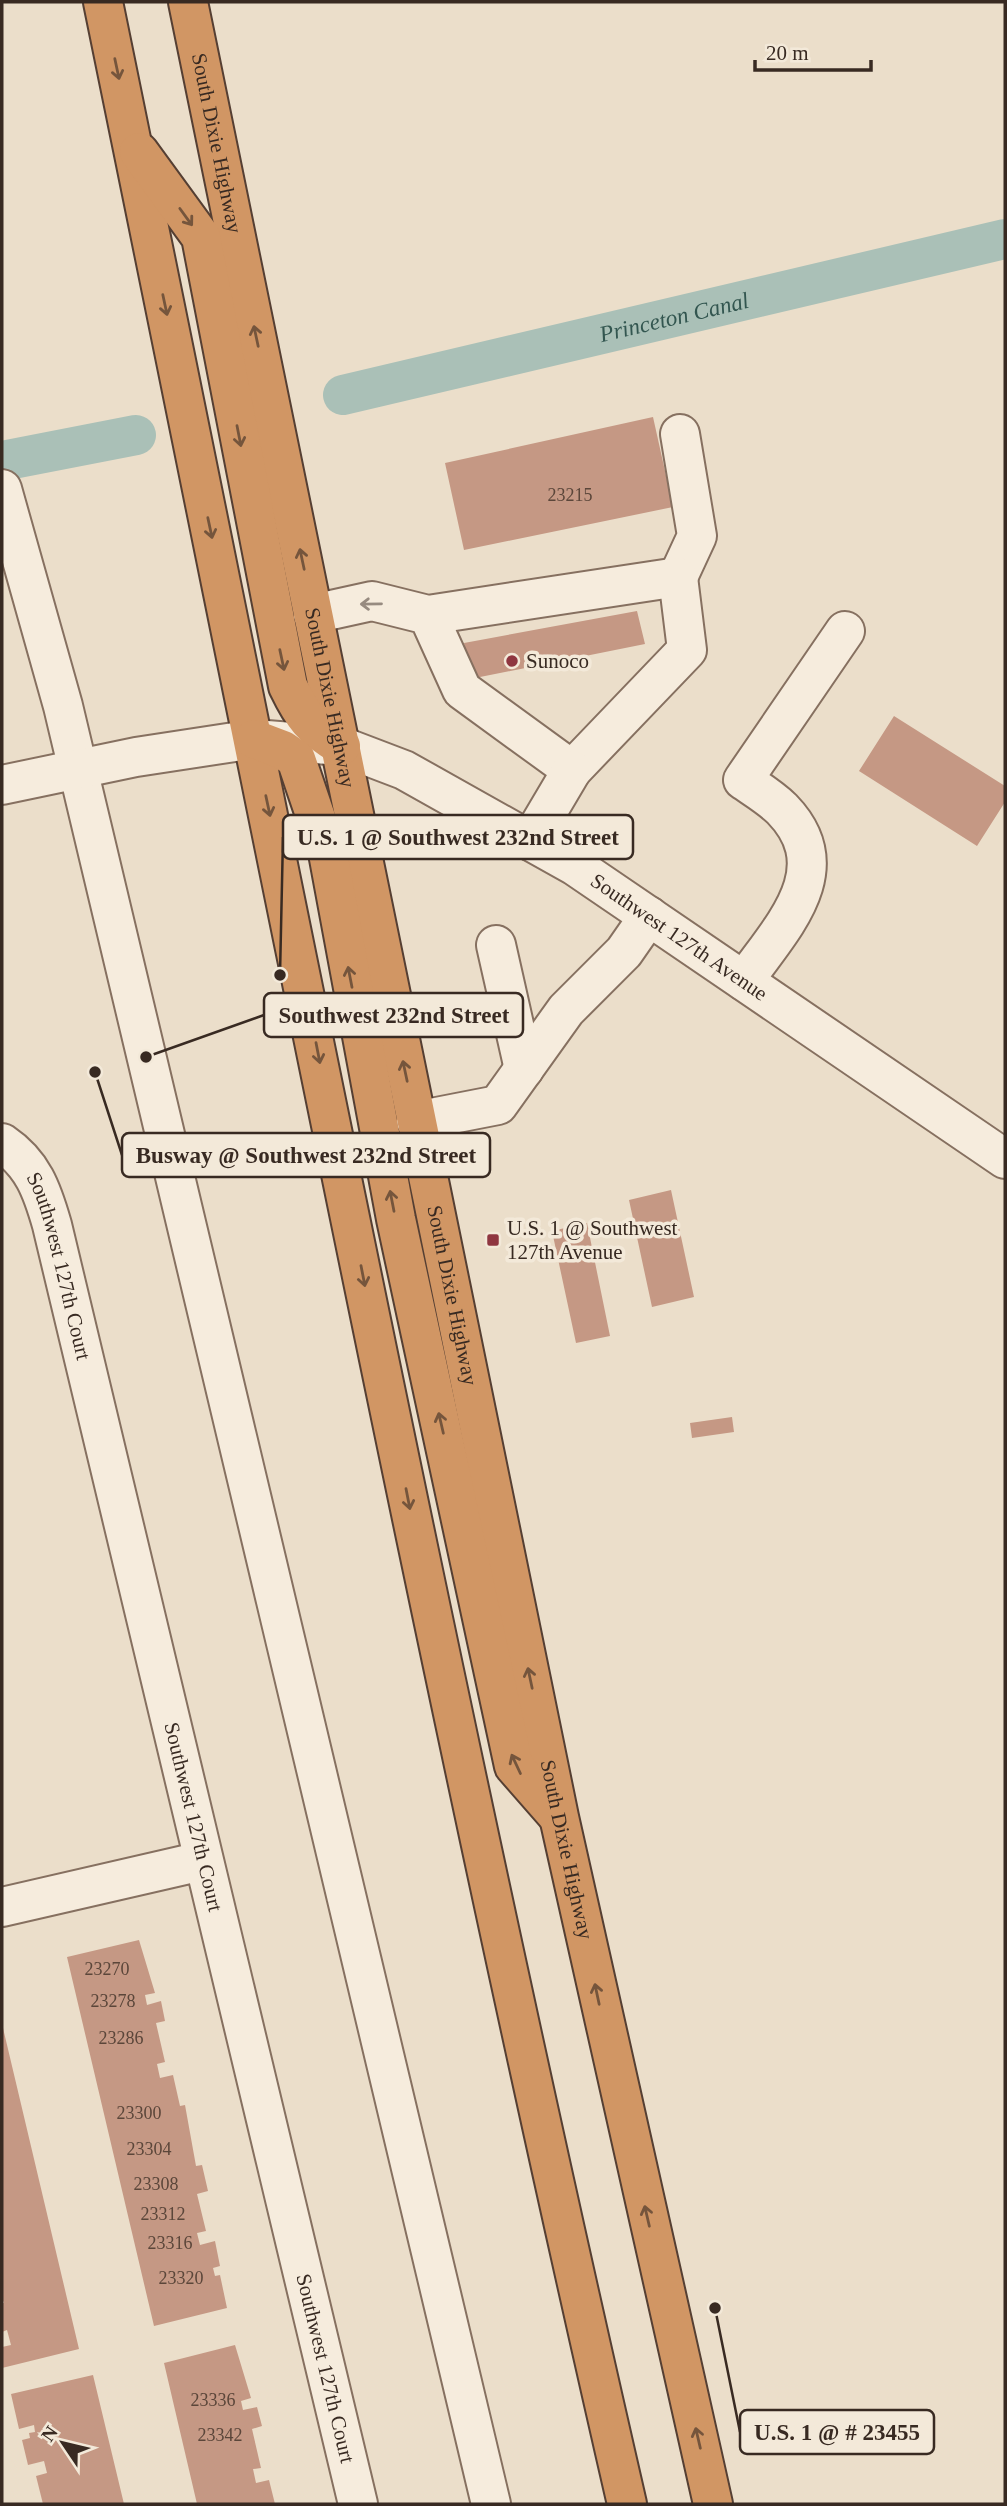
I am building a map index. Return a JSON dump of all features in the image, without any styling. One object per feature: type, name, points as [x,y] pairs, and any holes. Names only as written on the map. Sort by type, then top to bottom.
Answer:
[{"type":"highway","points":[[103,2],[443,1673],[522,2042],[627,2504]]},
{"type":"highway","name":"South Dixie Highway","points":[[188,2],[559,1817],[713,2504]]},
{"type":"highway","points":[[132,142],[201,237],[288,687],[302,716],[316,730],[341,746]]},
{"type":"highway","points":[[254,739],[283,750],[296,759],[328,853],[396,1219],[514,1766],[559,1817]]},
{"type":"street","points":[[530,841],[572,770],[687,650],[678,577],[697,536],[680,434]]},
{"type":"street","points":[[2,489],[76,768],[491,2504]]},
{"type":"street","points":[[313,614],[372,601],[428,615],[678,577]]},
{"type":"street","points":[[428,615],[462,690],[572,770]]},
{"type":"street","points":[[744,981],[800,900],[808,875],[806,848],[796,827],[782,808],[743,780],[845,631]]},
{"type":"street","name":"Southwest 127th Avenue","points":[[2,785],[76,768],[254,739],[341,746],[404,770],[575,866],[1005,1159]]},
{"type":"street","points":[[416,1121],[498,1105],[566,1010],[624,952],[649,916]]},
{"type":"street","points":[[496,945],[524,1069]]},
{"type":"street","name":"Southwest 127th Court","points":[[2,1143],[25,1161],[35,1174],[52,1225],[202,1861],[358,2504]]},
{"type":"street","points":[[2,1907],[202,1861]]},
{"type":"building","points":[[653,417],[673,507],[464,550],[445,463]]},
{"type":"building","name":"Sunoco","points":[[637,611],[645,644],[470,679],[464,643]]},
{"type":"building","points":[[894,716],[1005,786],[1005,802],[977,846],[859,771]]},
{"type":"building","points":[[671,1190],[694,1297],[652,1307],[629,1200]]},
{"type":"building","points":[[587,1223],[610,1336],[576,1343],[552,1231]]},
{"type":"building","points":[[732,1417],[734,1432],[692,1438],[690,1423]]},
{"type":"building","points":[[139,1940],[155,1993],[145,1995],[147,2005],[161,2001],[165,2021],[156,2023],[165,2062],[157,2064],[160,2078],[173,2075],[180,2106],[185,2105],[196,2166],[202,2165],[208,2191],[197,2194],[206,2231],[197,2233],[200,2245],[215,2241],[220,2266],[213,2268],[215,2276],[220,2275],[227,2308],[154,2326],[67,1957]]},
{"type":"building","points":[[3,2028],[79,2349],[2,2368],[2,2347],[11,2345],[7,2330],[2,2332]]},
{"type":"building","points":[[235,2345],[251,2398],[241,2401],[243,2410],[257,2407],[262,2426],[252,2429],[261,2468],[253,2469],[256,2483],[269,2480],[275,2504],[197,2504],[164,2363]]},
{"type":"building","points":[[93,2375],[124,2504],[43,2504],[36,2476],[47,2473],[44,2461],[28,2465],[22,2440],[30,2438],[29,2433],[35,2432],[34,2425],[19,2429],[11,2394]]},
{"type":"waterway","name":"Princeton Canal","points":[[343,395],[1005,239]]},
{"type":"waterway","name":"Princeton Canal","points":[[2,461],[136,435]]},
{"type":"place","name":"Sunoco","points":[[512,661]]},
{"type":"place","name":"U.S. 1 @ Southwest 232nd Street","points":[[280,975]]},
{"type":"place","name":"Southwest 232nd Street","points":[[146,1057]]},
{"type":"place","name":"Busway @ Southwest 232nd Street","points":[[95,1072]]},
{"type":"place","name":"U.S. 1 @ Southwest 127th Avenue","points":[[493,1240]]},
{"type":"place","name":"U.S. 1 @ # 23455","points":[[715,2308]]}]
